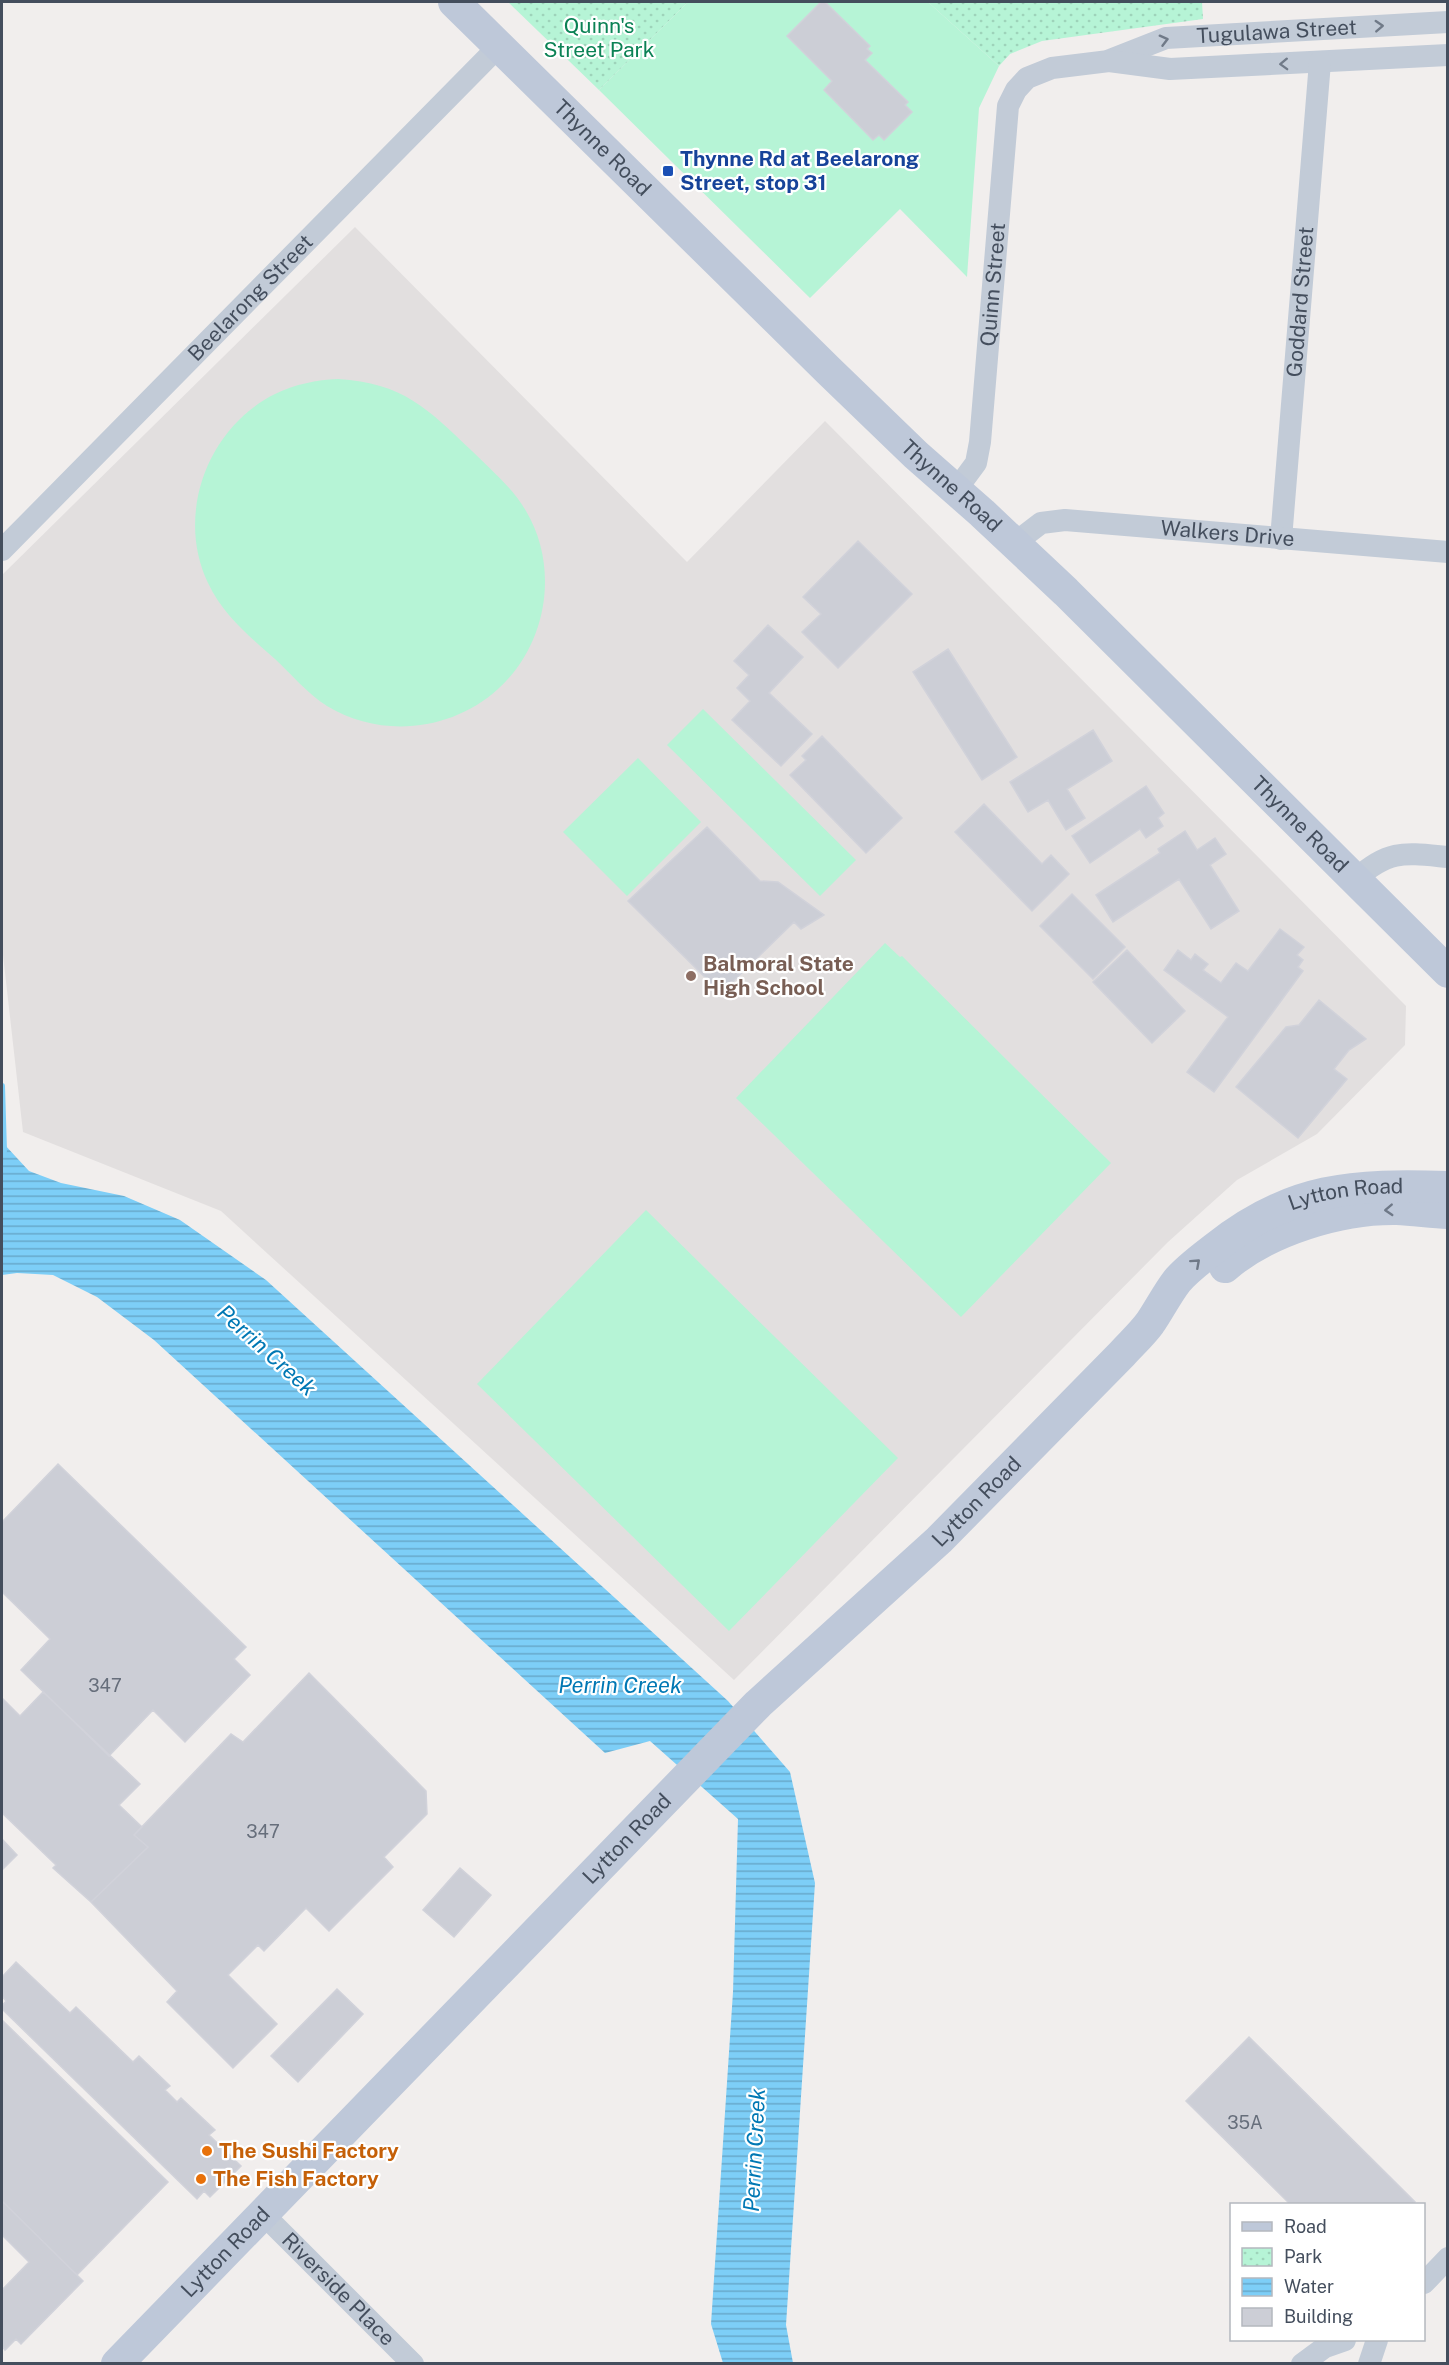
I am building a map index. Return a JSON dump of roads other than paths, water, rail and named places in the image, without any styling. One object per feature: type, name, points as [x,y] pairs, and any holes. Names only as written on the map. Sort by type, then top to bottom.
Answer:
[{"type":"main road","name":"Thynne Road","points":[[454,2],[828,371],[916,455],[1015,543],[1448,972]]},
{"type":"main road","name":"Lytton Road","points":[[1148,1326],[1178,1280],[1228,1237],[1261,1216],[1293,1202],[1338,1189],[1395,1185],[1448,1187]]},
{"type":"main road","name":"Lytton Road","points":[[117,2364],[758,1704],[939,1540],[1148,1326],[1195,1292],[1235,1258],[1260,1243],[1317,1220],[1395,1209],[1448,1213]]},
{"type":"street","name":"Tugulawa Street","points":[[1109,61],[1166,38],[1448,22]]},
{"type":"street","name":"Beelarong Street","points":[[2,550],[499,46]]},
{"type":"street","name":"Tugulawa Street","points":[[1028,78],[1052,68],[1109,61],[1170,69],[1448,55]]},
{"type":"street","name":"Goddard Street","points":[[1281,540],[1320,62]]},
{"type":"street","name":"Quinn Street","points":[[956,490],[976,463],[978,455],[1008,106],[1016,90],[1028,78]]},
{"type":"street","name":"Walkers Drive","points":[[1015,543],[1041,523],[1065,520],[1281,540],[1448,552]]},
{"type":"street","points":[[1356,879],[1372,864],[1389,857],[1408,854],[1448,857]]},
{"type":"street","name":"Riverside Place","points":[[264,2215],[413,2364]]},
{"type":"street","points":[[1425,2282],[1448,2258]]},
{"type":"street","points":[[1302,2364],[1325,2347],[1342,2341]]},
{"type":"street","points":[[1369,2364],[1377,2341]]},
{"type":"water","name":"Perrin Creek","points":[[4,1144],[29,1171],[61,1183],[124,1196],[180,1220],[266,1280],[728,1701],[790,1772],[815,1883],[786,2325],[793,2363],[723,2363],[711,2324],[733,1992],[738,1819],[650,1741],[605,1753],[154,1340],[97,1297],[53,1275],[17,1273],[2,1275],[2,1147]]},
{"type":"waterway","points":[[2,1086],[4,1151]]},
{"type":"place","name":"Thynne Rd at Beelarong Street, stop 31","points":[[668,171]]},
{"type":"place","name":"Balmoral State High School","points":[[691,976]]},
{"type":"place","name":"The Sushi Factory","points":[[207,2151]]},
{"type":"place","name":"The Fish Factory","points":[[201,2179]]},
{"type":"park label","name":"Quinn's Street Park","points":[[599,38]]}]
